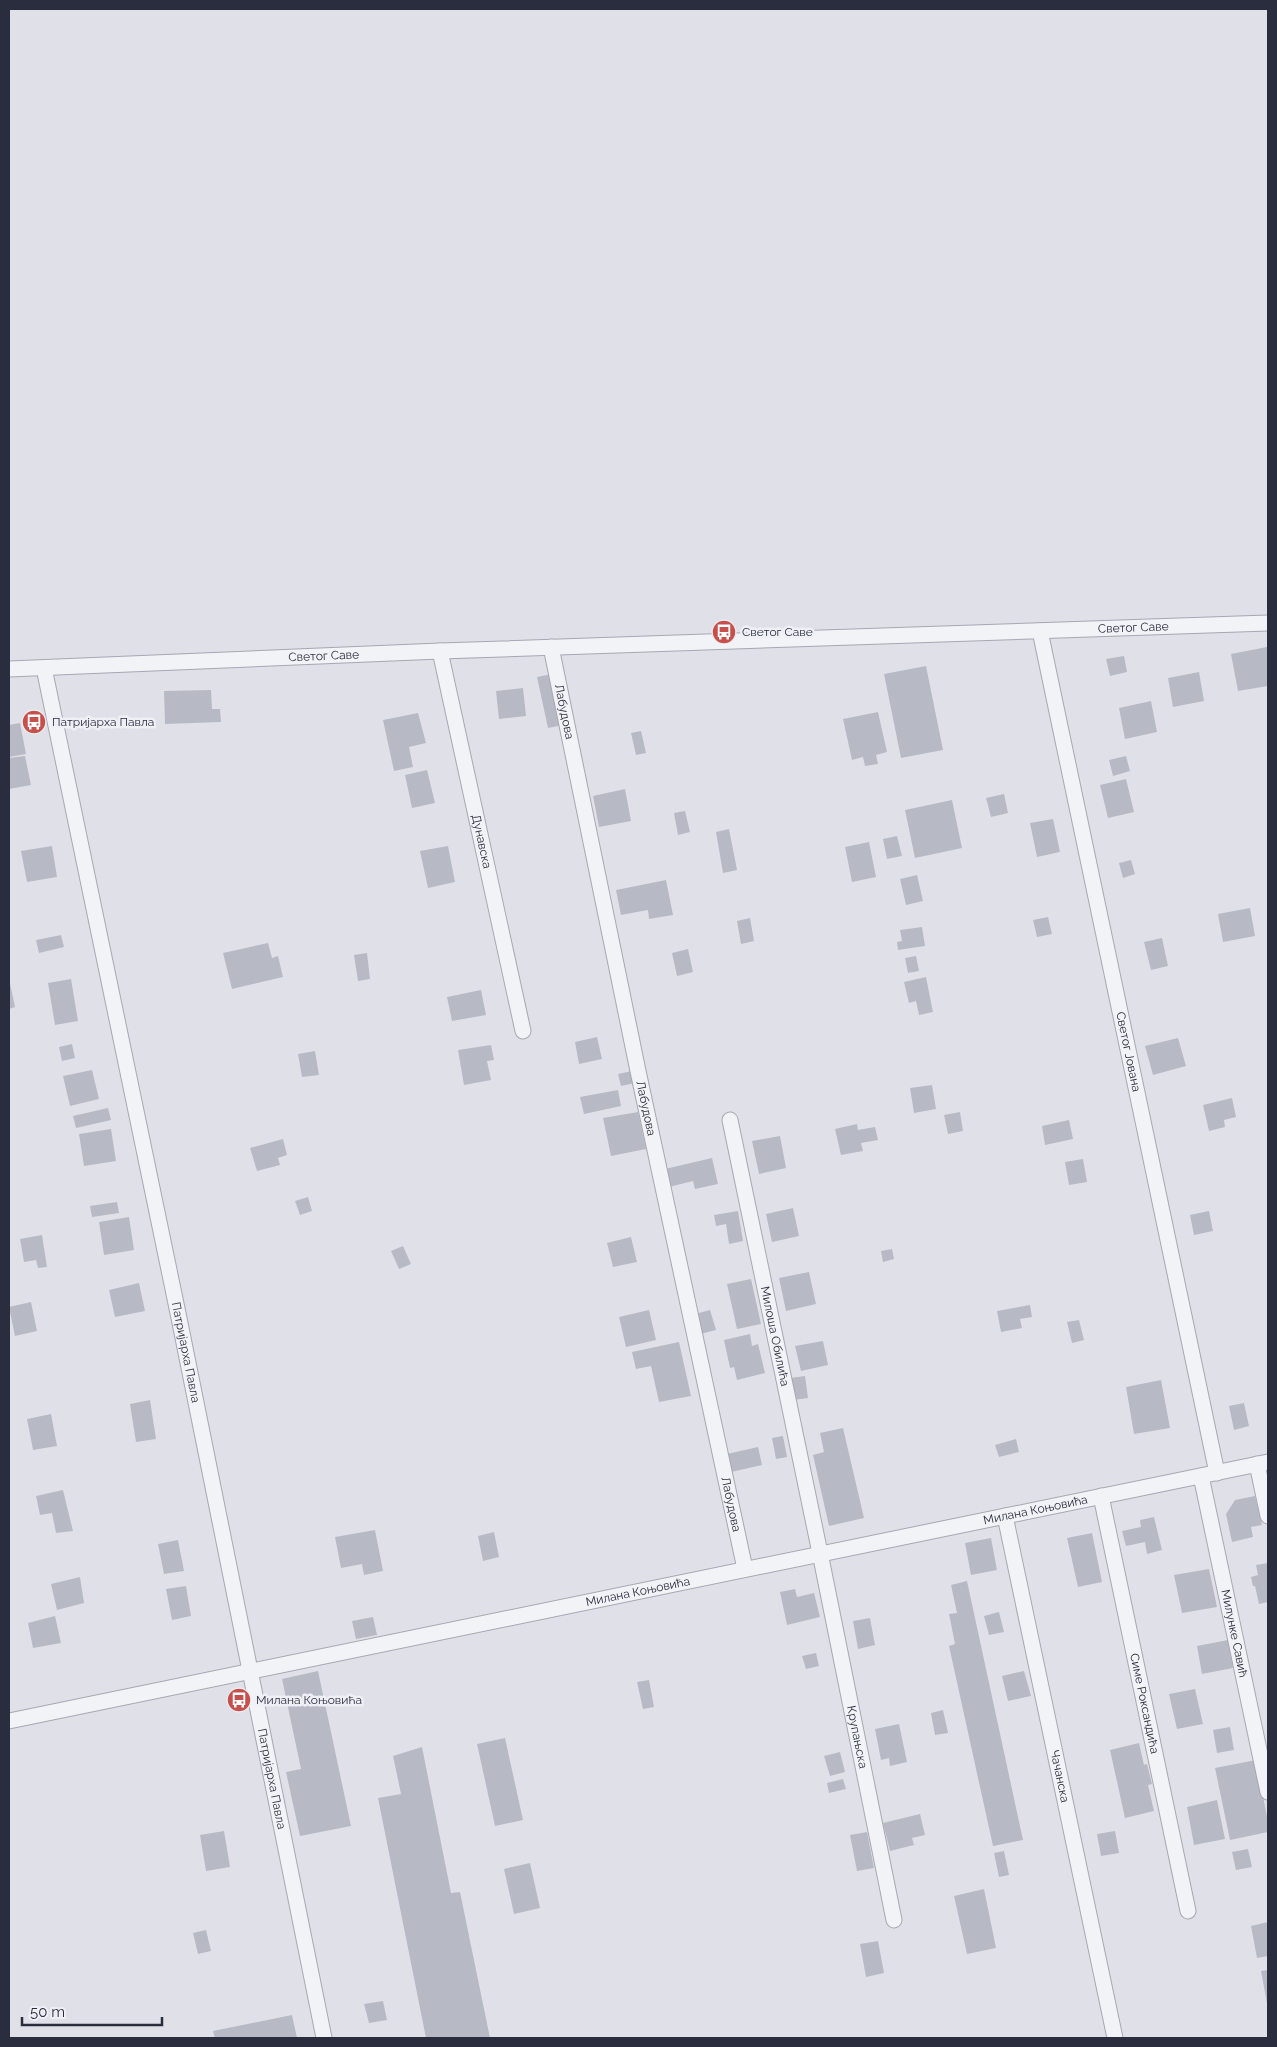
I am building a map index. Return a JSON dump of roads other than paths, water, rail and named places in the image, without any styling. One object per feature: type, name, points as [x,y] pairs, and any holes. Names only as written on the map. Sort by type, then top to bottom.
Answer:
[{"type":"street","name":"Светог Саве","points":[[9,669],[440,651],[1268,623]]},
{"type":"street","name":"Светог Јована","points":[[1040,631],[1217,1473]]},
{"type":"street","name":"Лабудова","points":[[551,647],[638,1071],[745,1568]]},
{"type":"street","name":"Дунавска","points":[[440,651],[523,1031]]},
{"type":"street","name":"Патријарха Павла","points":[[44,668],[179,1318],[324,2038]]},
{"type":"street","name":"Милоша Обилића","points":[[730,1120],[820,1553]]},
{"type":"street","name":"Милана Коњовића","points":[[9,1721],[745,1568],[1263,1463]]},
{"type":"street","points":[[1263,1463],[1268,1516]]},
{"type":"street","name":"Милунке Савић","points":[[1201,1476],[1268,1792]]},
{"type":"street","name":"Симе Роксандића","points":[[1101,1496],[1188,1911]]},
{"type":"street","name":"Чачанска","points":[[1005,1516],[1115,2038]]},
{"type":"street","name":"Крупањска","points":[[820,1553],[894,1920]]},
{"type":"place","name":"Светог Саве","points":[[724,632]]},
{"type":"place","name":"Патријарха Павла","points":[[34,722]]},
{"type":"place","name":"Милана Коњовића","points":[[239,1700]]}]
